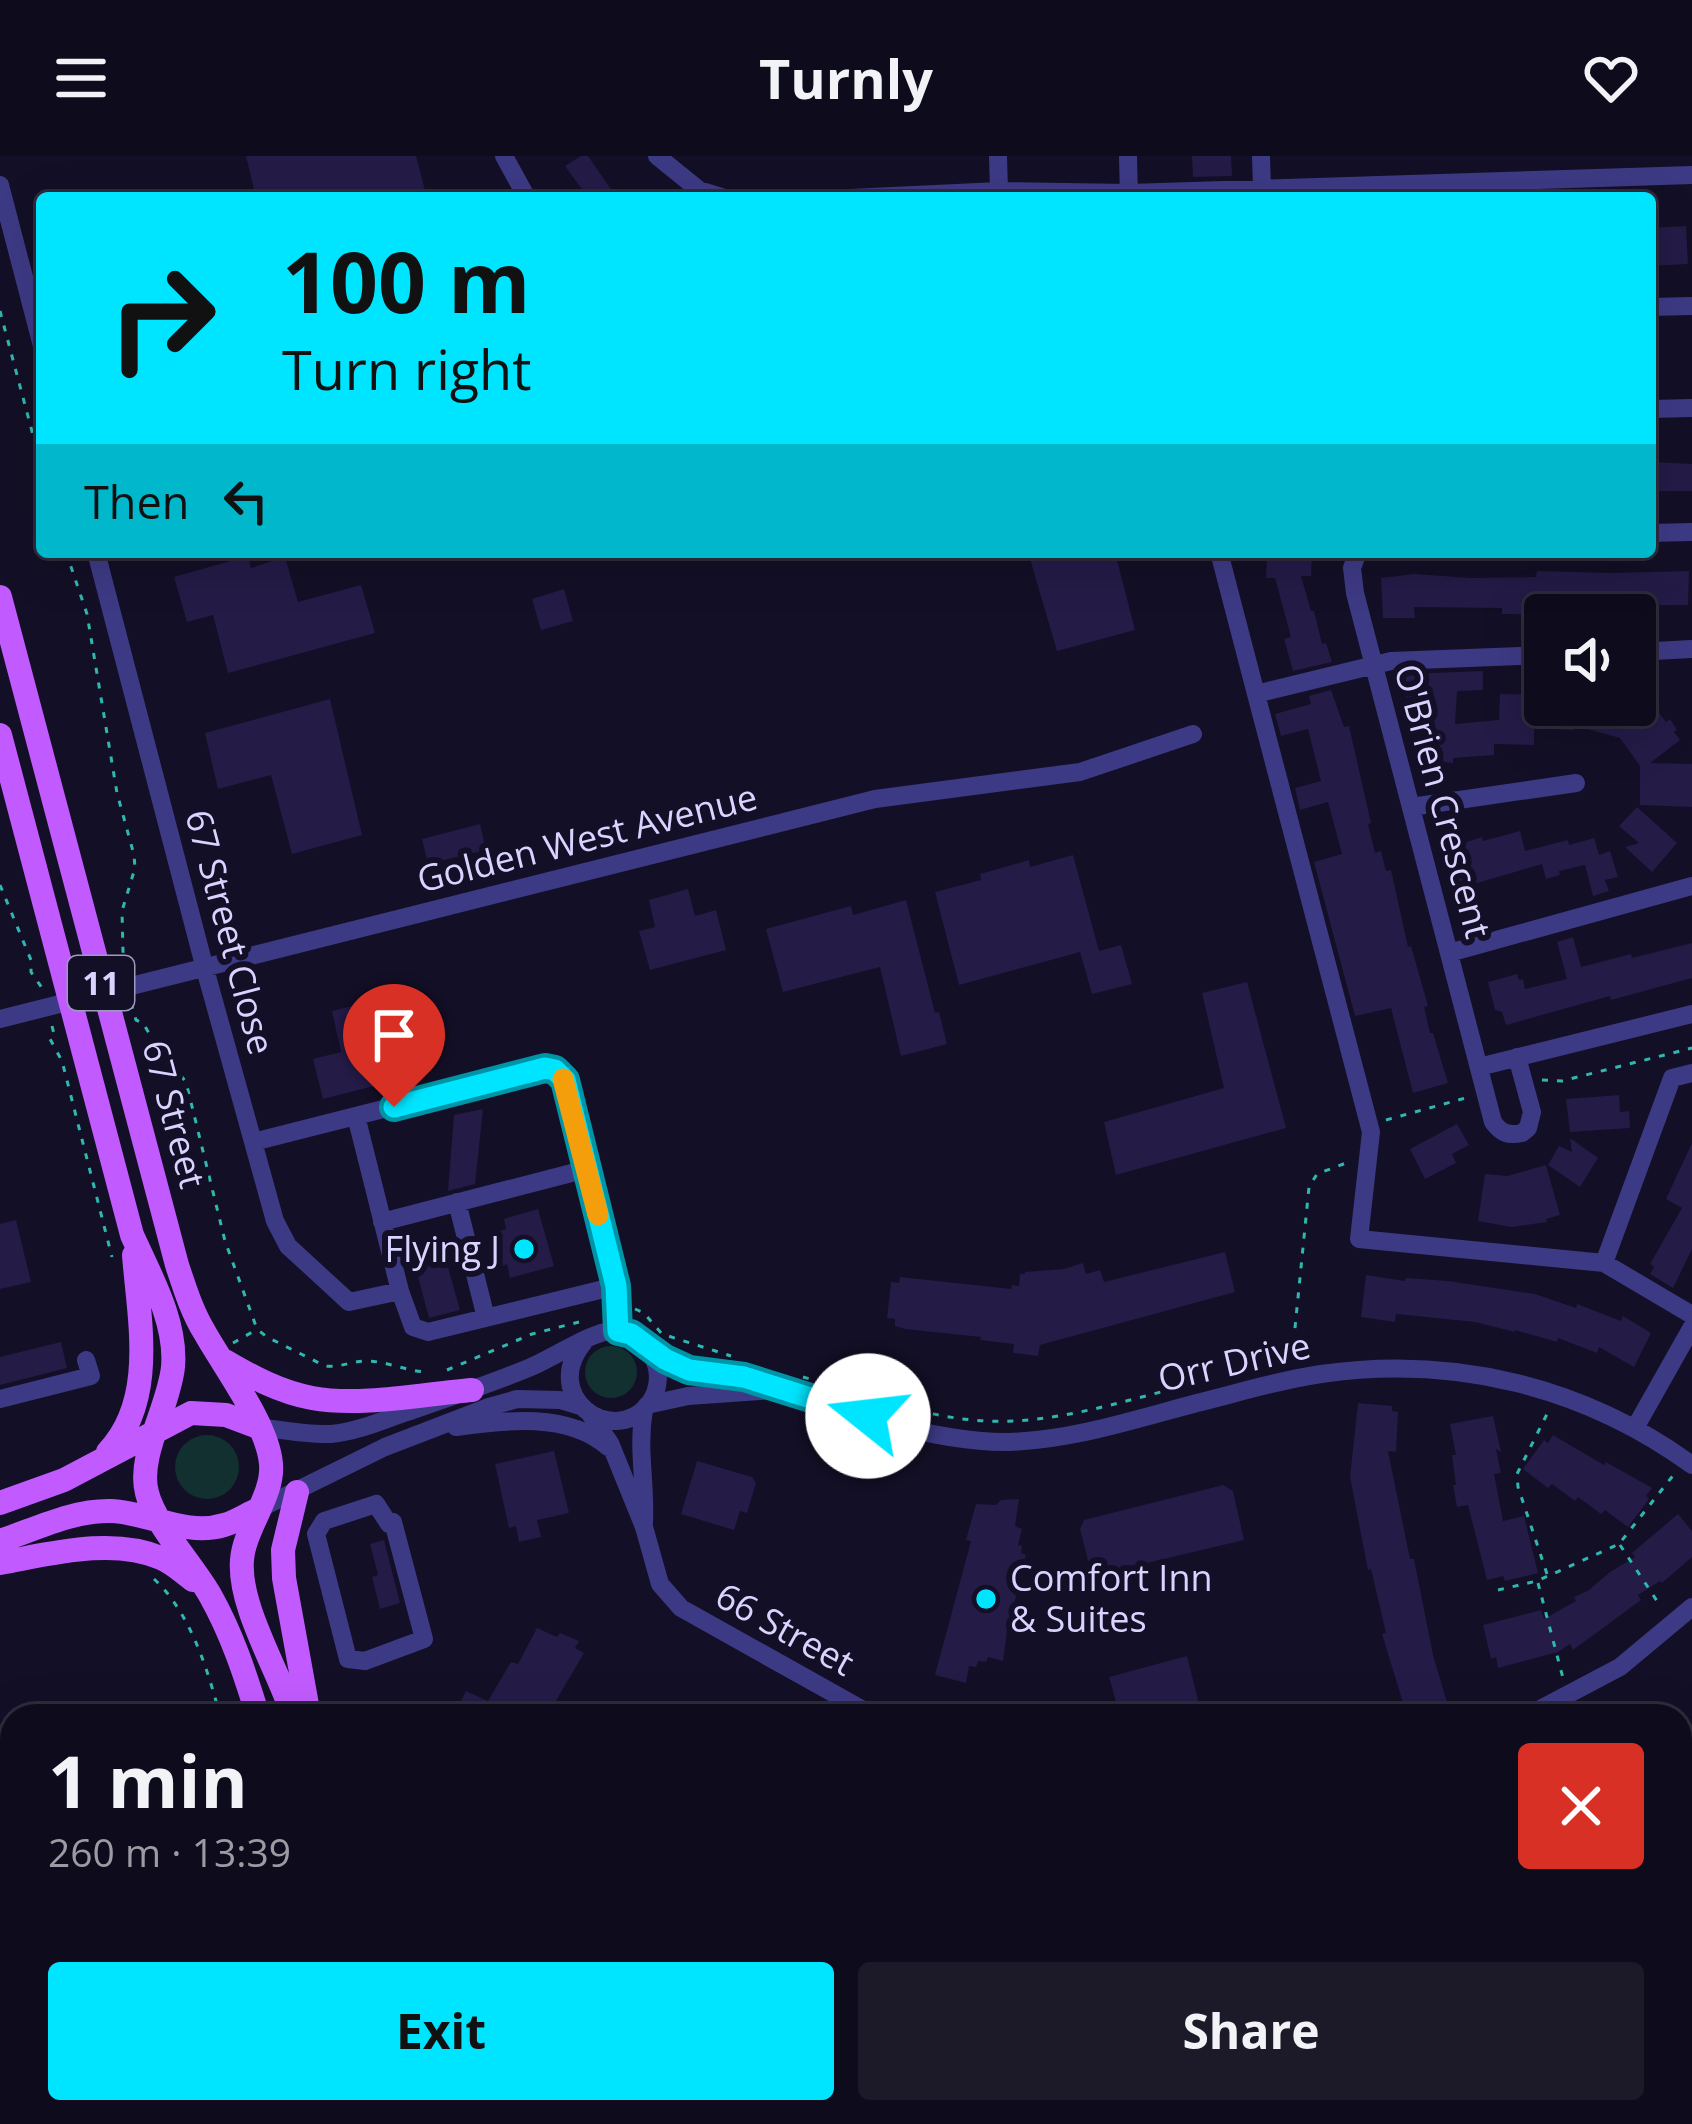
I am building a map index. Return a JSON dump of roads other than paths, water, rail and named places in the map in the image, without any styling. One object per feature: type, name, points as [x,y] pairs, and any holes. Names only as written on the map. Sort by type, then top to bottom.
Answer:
[{"type":"main road","name":"67 Street","points":[[0,598],[116,990],[177,1265],[205,1334],[227,1352],[258,1427]]},
{"type":"main road","name":"67 Street","points":[[0,735],[132,1235],[171,1334],[170,1386],[158,1428]]},
{"type":"main road","points":[[96,1464],[117,1442],[140,1388],[132,1235]]},
{"type":"main road","points":[[227,1352],[257,1380],[309,1398],[371,1399],[472,1390]]},
{"type":"main road","points":[[0,1503],[64,1480],[191,1413],[226,1415],[258,1427],[271,1471],[244,1543],[242,1578],[288,1704]]},
{"type":"main road","points":[[158,1428],[147,1451],[147,1495],[200,1597],[240,1658],[254,1704]]},
{"type":"main road","points":[[297,1492],[283,1550],[284,1578],[307,1704]]},
{"type":"main road","points":[[0,1540],[78,1513],[114,1511],[209,1529],[259,1509]]},
{"type":"main road","points":[[0,1563],[77,1551],[121,1550],[157,1556],[200,1597]]},
{"type":"street","points":[[504,156],[524,192]]},
{"type":"street","points":[[657,156],[706,192]]},
{"type":"street","points":[[998,156],[999,191]]},
{"type":"street","points":[[1127,156],[1129,192]]},
{"type":"street","points":[[1261,156],[1262,189]]},
{"type":"street","points":[[1205,192],[1692,175]]},
{"type":"street","points":[[0,185],[36,323]]},
{"type":"street","points":[[978,192],[1025,192]]},
{"type":"street","points":[[1656,307],[1692,306]]},
{"type":"street","points":[[1656,409],[1692,408]]},
{"type":"street","points":[[1656,533],[1692,532]]},
{"type":"street","name":"67 Street Close","points":[[98,558],[275,1221],[288,1246],[349,1303],[400,1292]]},
{"type":"street","points":[[1221,558],[1370,1139],[1359,1239],[1604,1263],[1692,1315]]},
{"type":"street","name":"O'Brien Crescent","points":[[1356,558],[1352,579],[1492,1122],[1500,1132],[1515,1135],[1528,1128],[1532,1112],[1517,1057]]},
{"type":"street","points":[[1656,651],[1692,650]]},
{"type":"street","points":[[1256,694],[1391,661],[1524,656]]},
{"type":"street","name":"Golden West Avenue","points":[[0,1019],[875,799],[1080,772],[1193,734]]},
{"type":"street","points":[[1411,807],[1576,783]]},
{"type":"street","points":[[1449,953],[1692,886]]},
{"type":"street","points":[[1478,1066],[1692,1014]]},
{"type":"street","points":[[253,1142],[545,1068],[555,1070],[565,1080],[616,1286],[618,1331]]},
{"type":"street","points":[[1604,1263],[1672,1078],[1692,1073]]},
{"type":"street","points":[[356,1116],[407,1316],[420,1332],[616,1286]]},
{"type":"street","points":[[382,1222],[586,1169]]},
{"type":"street","points":[[457,1202],[486,1318]]},
{"type":"street","points":[[1636,1428],[1692,1327]]},
{"type":"street","points":[[258,1427],[337,1433],[472,1390],[548,1360],[594,1335],[618,1331],[631,1334],[650,1350],[656,1363],[655,1393],[632,1417],[602,1419],[560,1400],[517,1400],[385,1447],[259,1509]]},
{"type":"street","points":[[584,1342],[570,1366],[572,1394],[584,1409]]},
{"type":"street","name":"Orr Drive","points":[[650,1350],[689,1370],[783,1381],[932,1434],[1007,1442],[1080,1433],[1290,1380],[1372,1368],[1472,1373],[1557,1393],[1636,1428],[1689,1462]]},
{"type":"street","points":[[0,1399],[91,1376],[86,1360]]},
{"type":"street","name":"Orr Drive","points":[[646,1407],[783,1381]]},
{"type":"street","name":"66 Street","points":[[644,1527],[646,1489],[639,1438],[646,1407]]},
{"type":"street","name":"66 Street","points":[[584,1409],[614,1452],[644,1527],[660,1584],[681,1608],[853,1704]]},
{"type":"street","points":[[428,1431],[526,1421],[573,1428],[614,1452]]},
{"type":"street","points":[[376,1504],[391,1523],[424,1639],[365,1661],[348,1659],[316,1534],[324,1521],[376,1504]]},
{"type":"street","points":[[1553,1704],[1620,1667],[1692,1607]]},
{"type":"place","name":"Flying J","points":[[524,1249]]},
{"type":"place","name":"Comfort Inn & Suites","points":[[986,1599]]}]
